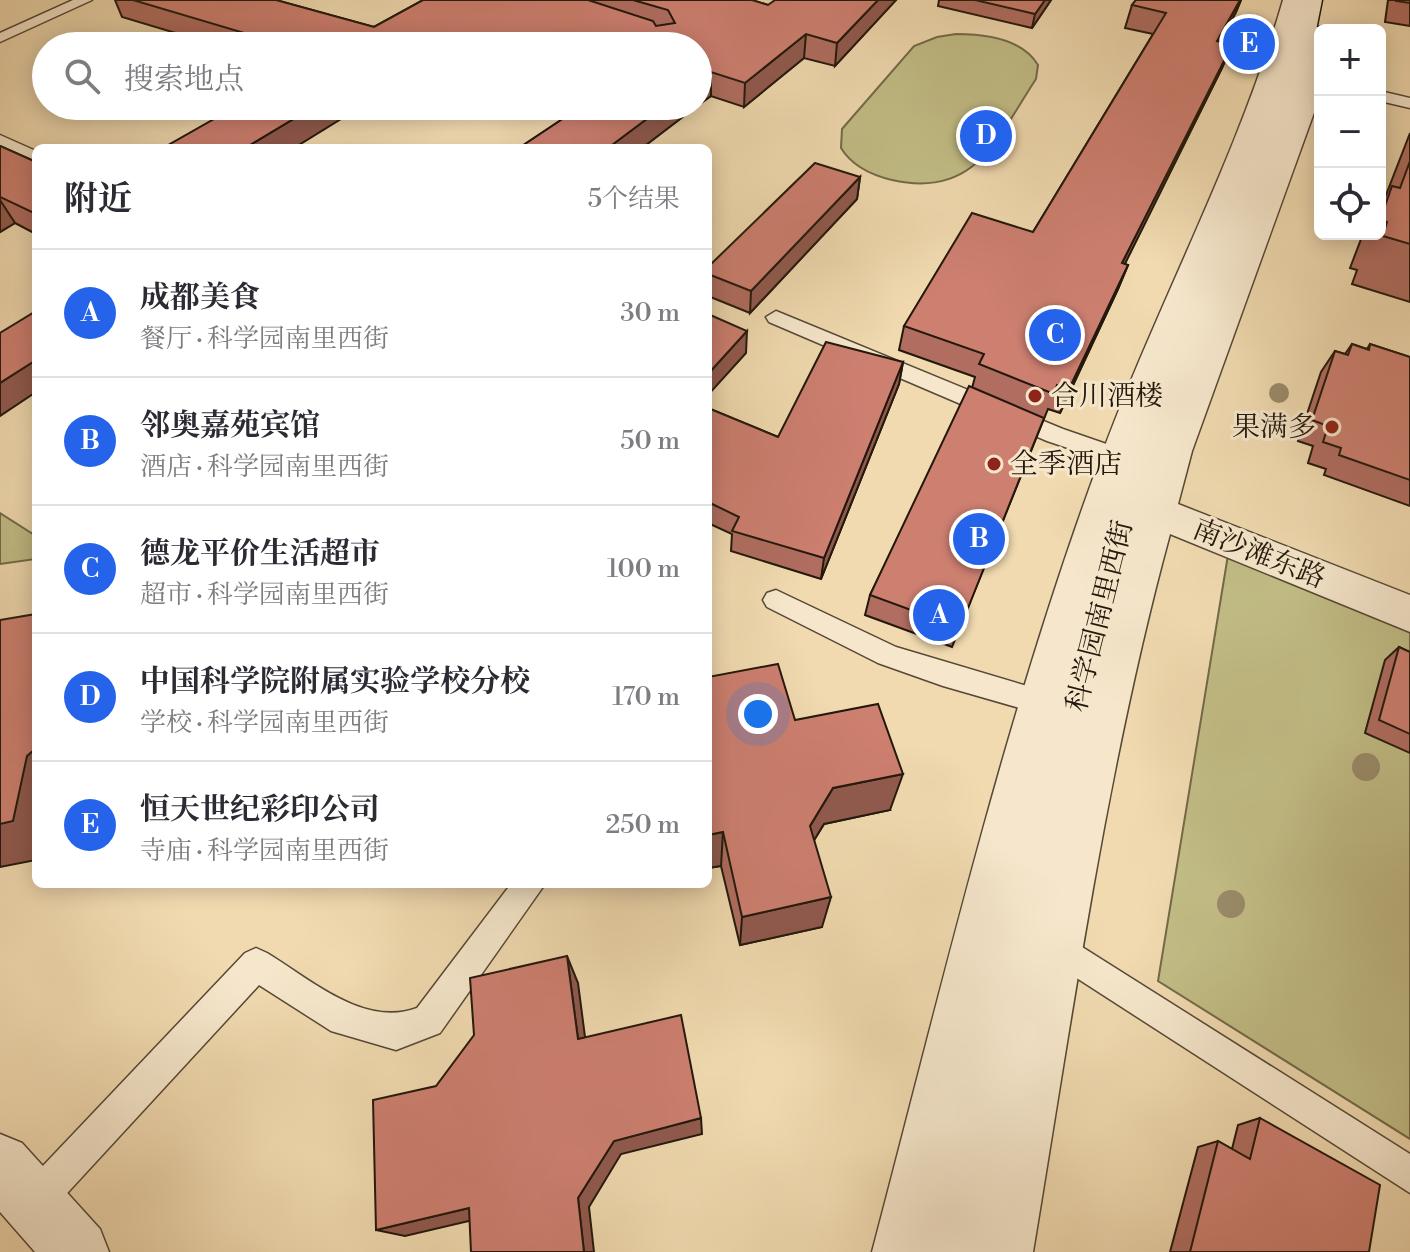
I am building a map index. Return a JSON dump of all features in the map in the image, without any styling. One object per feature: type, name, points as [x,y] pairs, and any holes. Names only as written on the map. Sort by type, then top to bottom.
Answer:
[{"type":"street","points":[[1295,0],[1300,79]]},
{"type":"street","points":[[1300,79],[1310,0]]},
{"type":"street","points":[[1321,24],[1325,0]]},
{"type":"street","points":[[904,1252],[1074,711],[1136,484],[1314,45]]},
{"type":"street","points":[[1001,1252],[1058,948],[1074,711],[1136,484]]},
{"type":"street","name":"南沙滩东路","points":[[1136,484],[1410,614]]},
{"type":"street","name":"科学园南里西街","points":[[951,1252],[1022,925],[1074,711]]},
{"type":"street","points":[[17,1184],[77,1252]]},
{"type":"lane","points":[[0,38],[85,0]]},
{"type":"lane","points":[[1386,97],[1410,103]]},
{"type":"lane","points":[[0,140],[32,155]]},
{"type":"lane","points":[[776,317],[1136,484]]},
{"type":"lane","points":[[776,600],[887,655],[943,675],[1074,711]]},
{"type":"lane","points":[[17,1184],[256,964],[343,1019],[396,1033],[428,1021],[527,888]]},
{"type":"lane","points":[[1022,925],[1410,1175]]},
{"type":"shaded area","points":[[956,34],[1002,39],[1022,49],[1038,65],[1036,79],[995,142],[981,159],[964,172],[944,181],[921,184],[892,180],[856,165],[841,148],[842,129],[914,46]]},
{"type":"shaded area","points":[[0,513],[32,533],[32,560],[0,564]]},
{"type":"shaded area","points":[[1228,555],[1410,629],[1410,1139],[1158,981]]},
{"type":"building","points":[[133,0],[276,0],[374,27],[423,0],[588,0],[653,21],[656,26],[675,23],[668,10],[633,0],[752,0],[768,5],[775,0],[878,0],[837,43],[806,34],[745,83],[712,72],[712,32],[241,32]]},
{"type":"building","points":[[975,0],[1045,0],[1035,14]]},
{"type":"building","points":[[1136,0],[1240,0],[1217,41],[1232,45],[1122,263],[1128,265],[1069,389],[1057,385],[1054,394],[979,364],[984,354],[904,326],[972,213],[1033,232],[1166,13],[1132,5]]},
{"type":"building","points":[[212,120],[292,120],[252,144],[170,144]]},
{"type":"building","points":[[561,120],[645,120],[613,144],[525,144]]},
{"type":"building","points":[[0,146],[32,160],[32,212],[0,197]]},
{"type":"building","points":[[1410,161],[1410,244],[1386,237],[1386,203],[1392,186],[1400,188]]},
{"type":"building","points":[[815,163],[860,177],[751,291],[712,276],[712,263]]},
{"type":"building","points":[[32,313],[32,363],[0,383],[0,333]]},
{"type":"building","points":[[712,316],[747,331],[712,370]]},
{"type":"building","points":[[826,342],[903,362],[824,558],[732,531],[739,517],[712,504],[712,410],[778,437]]},
{"type":"building","points":[[1352,344],[1369,350],[1370,344],[1410,357],[1410,480],[1339,455],[1341,448],[1323,442],[1328,426],[1312,420],[1335,351],[1348,355]]},
{"type":"building","points":[[969,386],[1044,418],[960,628],[870,595]]},
{"type":"building","points":[[32,615],[32,752],[27,756],[13,821],[0,824],[0,620]]},
{"type":"building","points":[[1399,647],[1410,652],[1410,734],[1379,720]]},
{"type":"building","points":[[778,664],[795,720],[878,704],[903,774],[833,788],[810,826],[831,897],[742,917],[723,832],[712,834],[712,676]]},
{"type":"building","points":[[567,956],[578,1039],[681,1015],[701,1118],[614,1141],[578,1198],[584,1252],[471,1252],[469,1208],[376,1230],[373,1100],[436,1086],[474,1035],[470,978]]},
{"type":"building","points":[[1260,1118],[1380,1185],[1369,1252],[1190,1252],[1218,1141],[1250,1159]]},
{"type":"place","name":"恒天世纪彩印公司","points":[[1249,44]]},
{"type":"place","name":"中国科学院附属实验学校分校","points":[[986,136]]},
{"type":"place","name":"德龙平价生活超市","points":[[1055,335]]},
{"type":"place","name":"合川酒楼","points":[[1035,396]]},
{"type":"place","name":"果满多","points":[[1332,427]]},
{"type":"place","name":"全季酒店","points":[[994,464]]},
{"type":"place","name":"邻奥嘉苑宾馆","points":[[979,539]]},
{"type":"place","name":"成都美食","points":[[939,615]]}]
